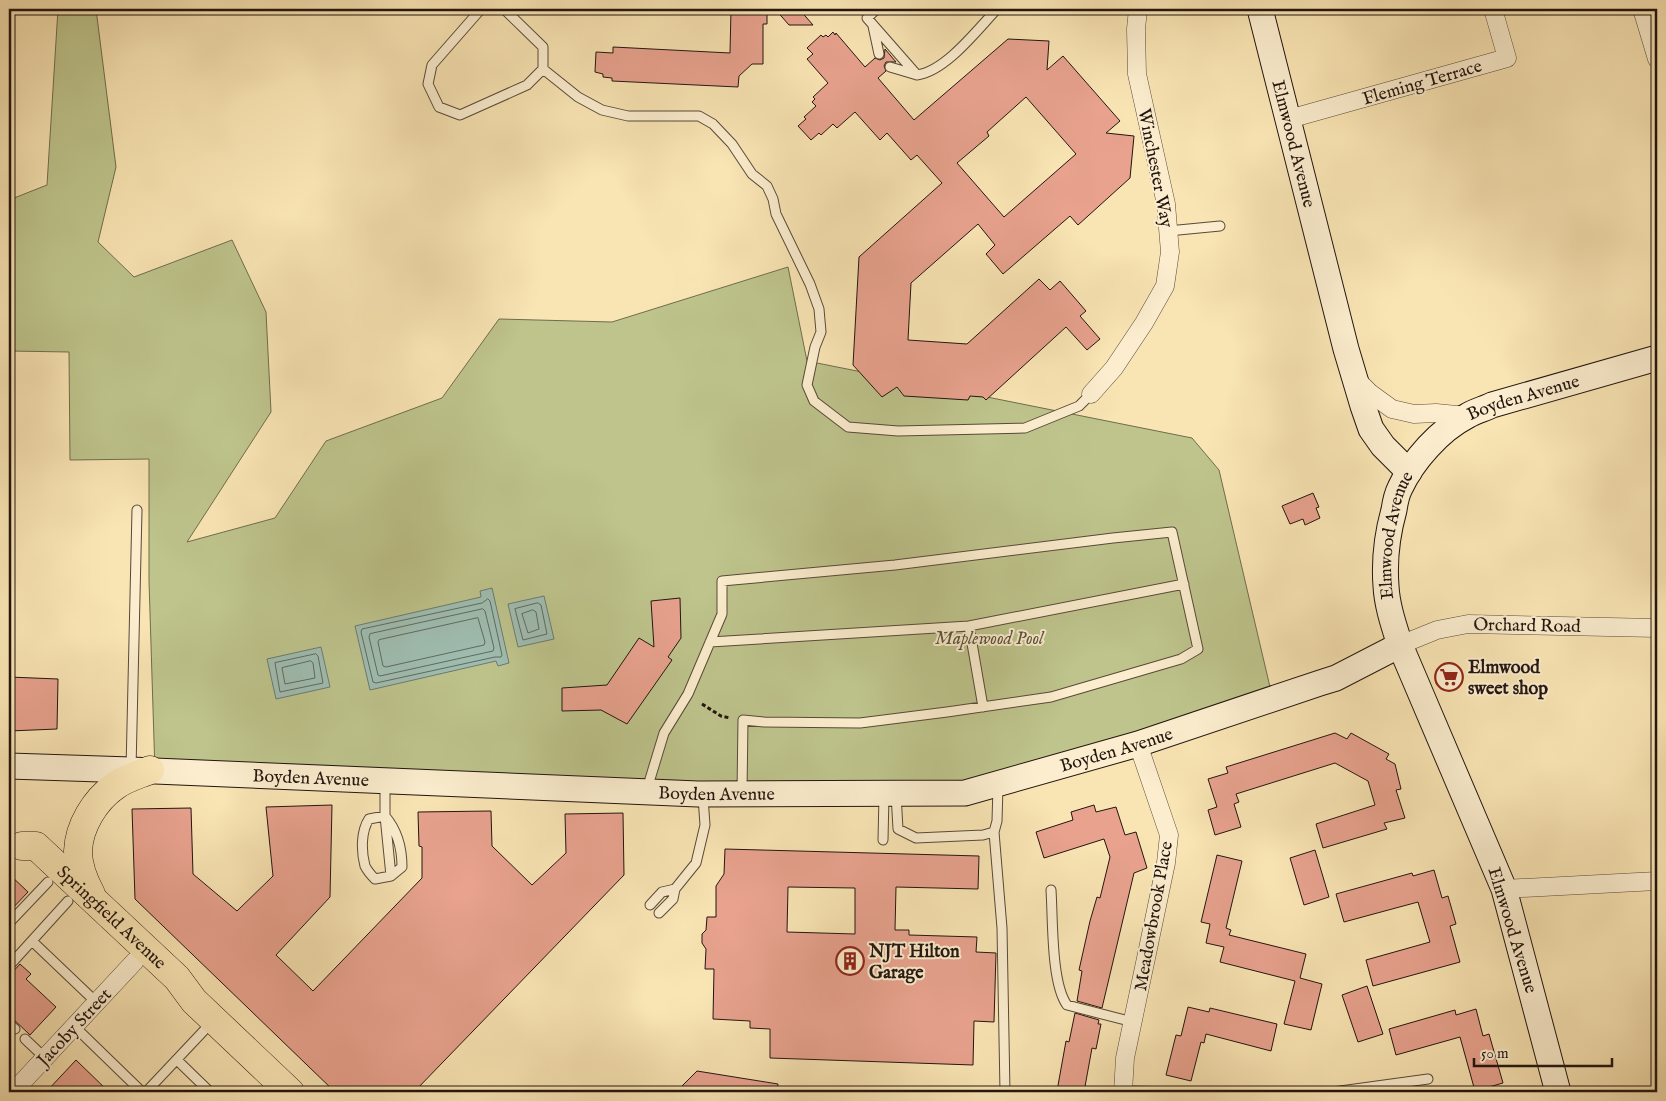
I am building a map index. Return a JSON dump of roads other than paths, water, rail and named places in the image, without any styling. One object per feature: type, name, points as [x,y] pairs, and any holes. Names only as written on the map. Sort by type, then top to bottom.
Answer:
[{"type":"main road","points":[[106,913],[84,882],[79,864],[78,850],[82,832],[90,814],[101,799],[115,786],[141,770]]},
{"type":"main road","name":"Springfield Avenue","points":[[15,839],[36,846],[177,978],[194,1001],[290,1092]]},
{"type":"main road","name":"Springfield Avenue","points":[[15,839],[24,858],[95,927],[169,990],[194,1001]]},
{"type":"street","name":"Winchester Way","points":[[1091,394],[1114,368],[1144,323],[1165,286],[1170,252],[1166,204],[1137,74],[1136,29],[1138,9]]},
{"type":"street","name":"Elmwood Avenue","points":[[1260,9],[1353,376],[1371,429],[1383,446],[1409,472],[1399,489],[1388,529],[1385,568],[1388,606],[1400,646],[1504,889],[1558,1092]]},
{"type":"street","name":"Fleming Terrace","points":[[1289,119],[1507,58],[1493,9]]},
{"type":"street","points":[[1642,9],[1657,59]]},
{"type":"street","name":"Boyden Avenue","points":[[1409,472],[1431,445],[1447,430],[1467,416],[1492,405],[1657,358]]},
{"type":"street","points":[[1353,376],[1370,393],[1392,409],[1414,414],[1436,413],[1467,416]]},
{"type":"street","name":"Orchard Road","points":[[1400,646],[1437,630],[1468,624],[1657,628]]},
{"type":"street","name":"Boyden Avenue","points":[[9,766],[703,794],[965,793],[1138,744],[1336,678],[1400,646]]},
{"type":"street","name":"Meadowbrook Place","points":[[1124,1091],[1125,1058],[1166,863],[1169,834],[1138,744]]},
{"type":"street","points":[[1504,889],[1657,881]]},
{"type":"street","name":"Jacoby Street","points":[[13,1092],[135,961]]},
{"type":"lane","points":[[481,9],[432,65],[428,84],[439,107],[460,115],[527,85],[544,69]]},
{"type":"lane","points":[[504,9],[543,47],[544,69],[578,97],[602,110],[628,116],[698,116],[713,124],[732,144],[752,174],[767,186],[773,199],[776,214],[810,284],[819,309],[820,332],[807,385],[814,401],[848,427],[898,431],[1025,428],[1079,406],[1091,394]]},
{"type":"lane","points":[[878,9],[868,18],[917,75]]},
{"type":"lane","points":[[890,67],[917,75],[935,70],[997,9]]},
{"type":"lane","points":[[872,24],[879,54]]},
{"type":"lane","points":[[1168,231],[1220,226]]},
{"type":"lane","points":[[137,510],[141,770]]},
{"type":"lane","points":[[646,792],[664,733],[688,694],[722,614],[722,581],[895,565],[1172,532],[1198,649],[1181,659],[1050,698],[860,723],[743,720],[742,794]]},
{"type":"lane","points":[[710,642],[969,626],[1184,584]]},
{"type":"lane","points":[[969,626],[983,707]]},
{"type":"lane","points":[[385,781],[385,816],[391,876]]},
{"type":"lane","points":[[998,784],[997,821],[994,832],[1002,928],[1004,1092]]},
{"type":"lane","points":[[890,793],[898,829],[916,838],[983,835],[994,832]]},
{"type":"lane","points":[[883,840],[890,793]]},
{"type":"lane","points":[[659,913],[672,900],[675,889],[696,863],[705,825],[703,794]]},
{"type":"lane","points":[[385,816],[392,825],[402,852],[402,866],[391,876],[375,879],[366,867],[362,848],[365,826],[370,818],[385,816]]},
{"type":"lane","points":[[9,923],[48,882]]},
{"type":"lane","points":[[650,905],[662,892],[675,889]]},
{"type":"lane","points":[[1051,890],[1056,974],[1062,999],[1067,1005],[1133,1022]]},
{"type":"lane","points":[[9,966],[68,901]]},
{"type":"lane","points":[[32,941],[96,1002]]},
{"type":"lane","points":[[74,1026],[144,1092],[214,1020]]},
{"type":"lane","points":[[25,1039],[44,1058]]},
{"type":"lane","points":[[177,1060],[210,1092]]},
{"type":"lane","points":[[1333,1092],[1428,1079]]},
{"type":"lane","points":[[1124,1091],[1183,1092]]},
{"type":"water","points":[[492,588],[509,663],[498,666],[496,661],[370,690],[355,626],[481,597],[480,591]]},
{"type":"water","points":[[544,596],[554,639],[518,647],[508,604]]},
{"type":"water","points":[[321,647],[330,687],[276,699],[267,659]]},
{"type":"place","name":"Elmwood sweet shop","points":[[1449,677]]},
{"type":"place","name":"NJT Hilton Garage","points":[[850,961]]},
{"type":"park label","name":"Maplewood Pool","points":[[989,638]]}]
